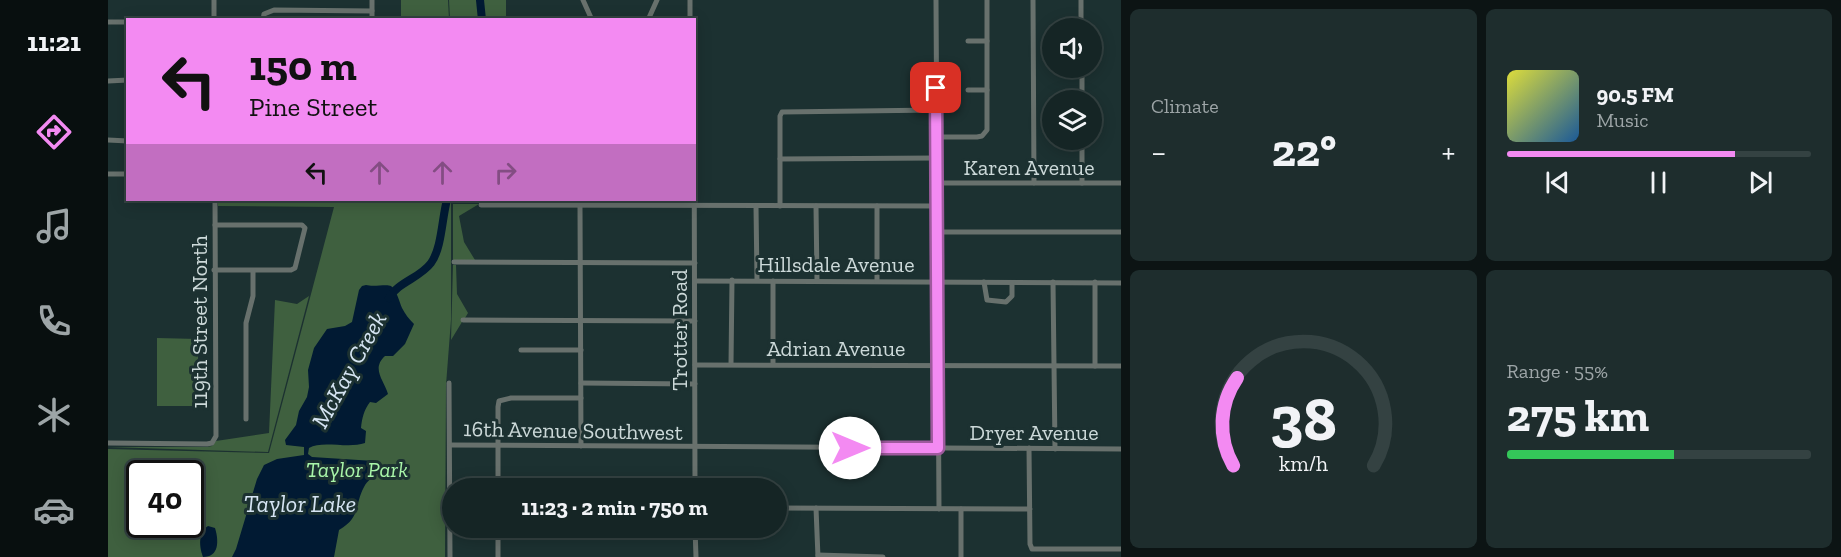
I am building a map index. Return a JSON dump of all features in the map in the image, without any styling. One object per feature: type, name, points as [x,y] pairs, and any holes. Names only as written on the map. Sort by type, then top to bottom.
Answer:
[{"type":"street","points":[[214,0],[214,18]]},
{"type":"street","points":[[372,0],[372,18]]},
{"type":"street","points":[[583,0],[591,18]]},
{"type":"street","points":[[649,18],[657,0]]},
{"type":"street","points":[[690,0],[690,18]]},
{"type":"street","points":[[936,0],[939,509]]},
{"type":"street","points":[[936,137],[976,137],[986,133],[987,0]]},
{"type":"street","points":[[1033,0],[1034,183]]},
{"type":"street","points":[[1081,0],[1081,18]]},
{"type":"street","points":[[263,18],[264,14],[269,11],[372,11]]},
{"type":"street","points":[[108,22],[126,22]]},
{"type":"street","points":[[968,41],[987,41]]},
{"type":"street","points":[[108,81],[126,80]]},
{"type":"street","points":[[968,90],[987,90]]},
{"type":"street","points":[[780,206],[780,117],[782,112],[936,110]]},
{"type":"street","points":[[108,140],[126,141]]},
{"type":"street","points":[[1082,150],[1082,183]]},
{"type":"street","points":[[780,159],[936,158]]},
{"type":"street","points":[[108,174],[126,174]]},
{"type":"street","name":"Karen Avenue","points":[[936,183],[1121,183]]},
{"type":"street","name":"119th Street North","points":[[108,443],[207,444],[212,443],[216,436],[215,201]]},
{"type":"street","name":"Trotter Road","points":[[695,201],[695,478]]},
{"type":"street","points":[[481,205],[580,206],[600,203],[647,203],[695,206],[936,206]]},
{"type":"street","points":[[580,206],[581,446]]},
{"type":"street","points":[[756,206],[757,280]]},
{"type":"street","points":[[816,206],[817,280]]},
{"type":"street","points":[[877,206],[877,281]]},
{"type":"street","points":[[214,270],[291,270],[295,268],[305,228],[304,225],[215,225]]},
{"type":"street","points":[[937,232],[1121,232]]},
{"type":"street","points":[[454,262],[695,263]]},
{"type":"street","points":[[246,419],[246,323],[253,296],[254,271]]},
{"type":"street","points":[[731,364],[732,280]]},
{"type":"street","name":"Hillsdale Avenue","points":[[695,281],[1121,282]]},
{"type":"street","points":[[772,364],[773,281]]},
{"type":"street","points":[[984,282],[987,300],[990,302],[1006,302],[1012,296],[1012,283]]},
{"type":"street","points":[[1053,282],[1055,448]]},
{"type":"street","points":[[1095,282],[1095,366]]},
{"type":"street","points":[[463,320],[695,321]]},
{"type":"street","points":[[521,350],[581,350]]},
{"type":"street","name":"Adrian Avenue","points":[[695,365],[1121,366]]},
{"type":"street","points":[[449,383],[450,557]]},
{"type":"street","points":[[581,383],[695,384]]},
{"type":"street","points":[[498,478],[499,401],[511,398],[581,398]]},
{"type":"street","name":"16th Avenue Southwest","points":[[450,445],[695,448]]},
{"type":"street","name":"Dryer Avenue","points":[[695,448],[1121,449]]},
{"type":"street","points":[[1029,448],[1030,544],[1032,549],[1121,549]]},
{"type":"street","points":[[787,508],[1030,509]]},
{"type":"street","points":[[816,508],[818,556],[883,557]]},
{"type":"street","points":[[961,509],[961,557]]},
{"type":"street","points":[[498,538],[498,557]]},
{"type":"street","points":[[695,538],[696,557]]},
{"type":"street","points":[[1054,549],[1054,557]]},
{"type":"green space","points":[[401,0],[448,0],[449,18],[401,18]]},
{"type":"green space","points":[[449,0],[506,0],[506,18],[450,18]]},
{"type":"green space","name":"Taylor Park","points":[[218,201],[571,201],[451,202],[451,320],[446,385],[445,478],[442,478],[442,538],[445,538],[445,557],[108,557],[108,449],[269,453],[334,207],[218,206]]},
{"type":"green space","points":[[453,204],[479,204],[459,216],[464,242],[475,260],[453,260]]},
{"type":"green space","points":[[453,265],[456,265],[457,294],[468,313],[465,318],[461,318],[462,322],[451,340]]},
{"type":"green space","points":[[309,296],[268,452],[108,447],[207,447],[212,446],[216,441],[269,433],[275,300],[297,304]]},
{"type":"green space","points":[[157,338],[198,339],[198,406],[157,406]]},
{"type":"water","name":"Taylor Lake","points":[[366,285],[391,286],[404,312],[414,324],[405,344],[393,356],[385,356],[379,365],[380,375],[388,394],[376,403],[370,402],[366,408],[361,428],[366,431],[365,443],[314,446],[309,448],[308,454],[312,457],[374,461],[377,473],[364,487],[354,516],[339,530],[334,557],[232,557],[257,479],[264,465],[277,459],[304,455],[304,447],[286,445],[285,440],[296,425],[299,411],[307,397],[308,370],[314,348],[327,329],[345,326],[352,322],[359,290]]},
{"type":"water","points":[[208,526],[215,528],[217,538],[215,551],[203,557],[200,540],[204,538],[205,529]]},
{"type":"waterway","name":"McKay Creek","points":[[480,0],[482,18]]},
{"type":"waterway","name":"McKay Creek","points":[[389,298],[398,288],[421,273],[435,257],[447,201]]},
{"type":"route","points":[[850,448],[938,448],[936,88]]}]
